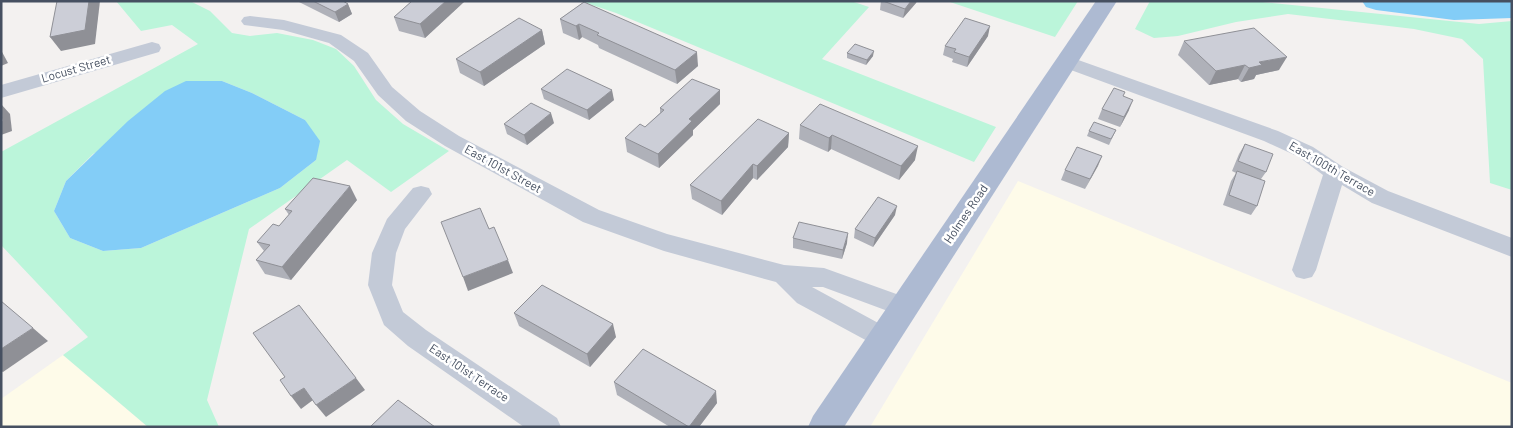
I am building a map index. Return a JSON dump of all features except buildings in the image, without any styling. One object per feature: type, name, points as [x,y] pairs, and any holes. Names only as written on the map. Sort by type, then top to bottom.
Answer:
[{"type":"main road","name":"Holmes Road","points":[[825,427],[1107,2]]},
{"type":"street","name":"East 101st Street","points":[[250,21],[284,25],[335,39],[361,57],[385,91],[413,116],[452,141],[591,216],[664,242],[784,276],[824,278],[904,308]]},
{"type":"street","name":"Locust Street","points":[[1,92],[152,48]]},
{"type":"street","name":"East 100th Terrace","points":[[1067,62],[1271,136],[1306,152],[1335,172],[1380,197],[1512,248]]},
{"type":"street","points":[[1304,270],[1335,172]]},
{"type":"street","name":"East 101st Terrace","points":[[421,194],[395,224],[384,253],[380,285],[393,318],[417,338],[547,427]]},
{"type":"street","name":"East 101st Street","points":[[784,276],[806,296],[884,339]]},
{"type":"shaded area","points":[[1018,181],[1512,383],[1512,427],[870,427]]},
{"type":"shaded area","points":[[63,355],[148,427],[1,427],[1,399]]},
{"type":"green space","points":[[116,1],[190,1],[210,11],[232,33],[250,36],[277,33],[313,40],[336,49],[354,66],[376,100],[403,124],[449,151],[391,192],[347,160],[249,229],[207,400],[219,427],[148,427],[63,355],[88,337],[1,245],[1,152],[198,44],[172,25],[141,31]],"holes":[[[222,81],[252,93],[305,120],[316,160],[280,188],[141,248],[103,251],[70,238],[54,211],[66,181],[93,154]]]},
{"type":"green space","points":[[580,1],[851,1],[869,7],[822,59],[996,127],[974,162],[616,13]]},
{"type":"green space","points":[[947,1],[1078,1],[1055,37]]},
{"type":"green space","points":[[1150,1],[1253,1],[1479,24],[1512,21],[1512,190],[1490,183],[1483,59],[1462,39],[1414,29],[1288,14],[1236,22],[1178,36],[1154,38],[1135,29]]},
{"type":"water","points":[[186,81],[222,81],[252,93],[305,120],[320,141],[316,160],[280,188],[141,248],[103,251],[70,238],[54,211],[66,181],[128,121],[165,91]]},
{"type":"waterway","points":[[1376,1],[1454,11],[1512,9]]}]
